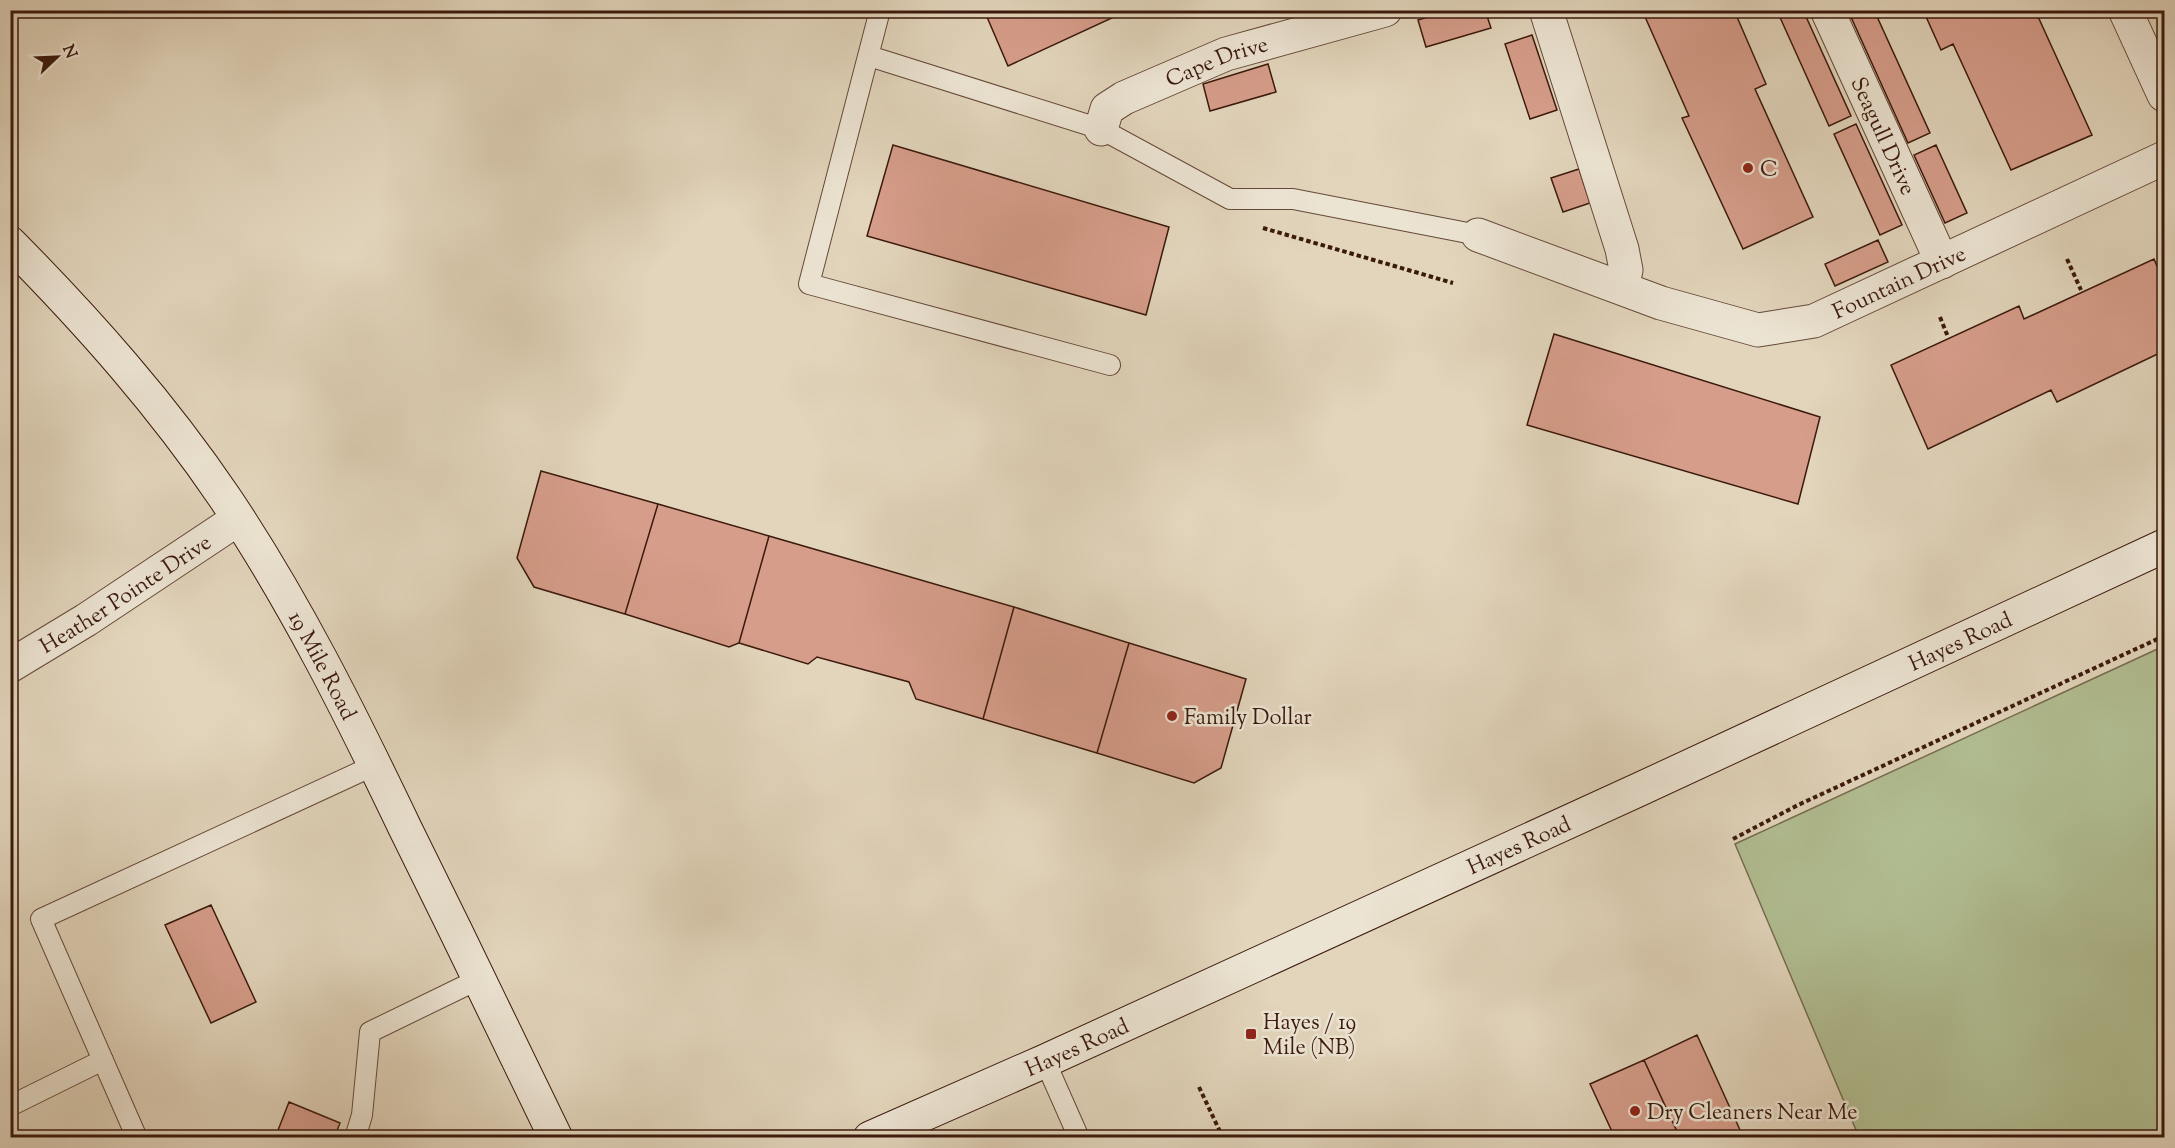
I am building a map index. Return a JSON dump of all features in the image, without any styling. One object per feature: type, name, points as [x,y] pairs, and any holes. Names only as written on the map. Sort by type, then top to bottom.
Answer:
[{"type":"street","name":"Cape Drive","points":[[1101,129],[1107,110],[1124,98],[1226,54],[1384,10]]},
{"type":"street","points":[[1546,10],[1622,249],[1626,270],[1622,287]]},
{"type":"street","name":"Seagull Drive","points":[[1827,10],[1942,262]]},
{"type":"street","points":[[2125,10],[2158,62],[2164,95]]},
{"type":"street","name":"Fountain Drive","points":[[1478,235],[1661,303],[1758,330],[1814,321],[2164,158]]},
{"type":"street","name":"19 Mile Road","points":[[10,243],[86,320],[167,417],[238,519],[279,584],[321,659],[375,765],[556,1137]]},
{"type":"street","name":"Heather Pointe Drive","points":[[10,666],[86,620],[238,519]]},
{"type":"street","name":"Hayes Road","points":[[870,1137],[1044,1061],[2164,546]]},
{"type":"lane","points":[[880,10],[809,284],[1110,364]]},
{"type":"lane","points":[[868,56],[1101,129],[1230,199],[1293,199],[1478,235]]},
{"type":"lane","points":[[137,1137],[40,919],[375,765]]},
{"type":"lane","points":[[355,1137],[362,1115],[370,1032],[479,979]]},
{"type":"lane","points":[[10,1106],[103,1060]]},
{"type":"lane","points":[[1044,1061],[1079,1137]]},
{"type":"path","points":[[1257,226],[1453,283]]},
{"type":"path","points":[[2067,259],[2081,290]]},
{"type":"path","points":[[1940,317],[1948,337]]},
{"type":"path","points":[[1733,839],[1798,805],[2164,636]]},
{"type":"path","points":[[1200,1087],[1223,1137]]},
{"type":"green space","points":[[2164,646],[2164,1137],[1859,1137],[1735,844]]},
{"type":"building","points":[[984,10],[1129,10],[1008,66]]},
{"type":"building","points":[[1451,10],[1485,10],[1491,28],[1426,47],[1418,20]]},
{"type":"building","name":"C","points":[[1642,10],[1734,10],[1766,84],[1755,89],[1813,217],[1743,249],[1682,118],[1689,116]]},
{"type":"building","points":[[1782,10],[1803,10],[1851,116],[1829,126],[1778,13]]},
{"type":"building","points":[[1865,10],[1874,10],[1930,133],[1908,143],[1851,17]]},
{"type":"building","points":[[1923,10],[2035,10],[2092,135],[2011,170],[1953,44],[1941,50]]},
{"type":"building","points":[[1532,35],[1557,110],[1530,119],[1505,44]]},
{"type":"building","points":[[1268,64],[1276,92],[1210,111],[1203,84]]},
{"type":"building","points":[[1856,124],[1902,225],[1880,235],[1834,134]]},
{"type":"building","points":[[893,145],[1169,227],[1146,315],[867,236]]},
{"type":"building","points":[[1936,145],[1967,213],[1945,223],[1914,155]]},
{"type":"building","points":[[1579,169],[1590,203],[1563,212],[1551,178]]},
{"type":"building","points":[[1878,240],[1888,262],[1835,286],[1825,264]]},
{"type":"building","points":[[2154,259],[2164,283],[2164,351],[2057,402],[2051,390],[1928,449],[1891,365],[2019,306],[2024,319]]},
{"type":"building","points":[[1554,334],[1820,417],[1798,504],[1527,425]]},
{"type":"building","points":[[541,471],[658,504],[625,614],[534,587],[517,558]]},
{"type":"building","points":[[658,504],[769,536],[739,643],[729,647],[625,614]]},
{"type":"building","points":[[769,536],[1014,607],[983,719],[916,699],[909,682],[817,657],[808,664],[739,643]]},
{"type":"building","points":[[1014,607],[1129,643],[1097,753],[983,719]]},
{"type":"building","name":"Family Dollar","points":[[1129,643],[1246,679],[1221,768],[1194,783],[1097,753]]},
{"type":"building","points":[[211,905],[256,1002],[211,1023],[165,925]]},
{"type":"building","points":[[1697,1035],[1740,1130],[1725,1138],[1680,1138],[1644,1060]]},
{"type":"building","name":"Dry Cleaners Near Me","points":[[1644,1060],[1680,1138],[1615,1138],[1590,1084]]},
{"type":"building","points":[[289,1102],[340,1123],[334,1138],[275,1138]]},
{"type":"place","name":"C","points":[[1748,168]]},
{"type":"place","name":"Family Dollar","points":[[1172,716]]},
{"type":"place","name":"Hayes / 19 Mile (NB)","points":[[1251,1034]]},
{"type":"place","name":"Dry Cleaners Near Me","points":[[1635,1111]]}]
